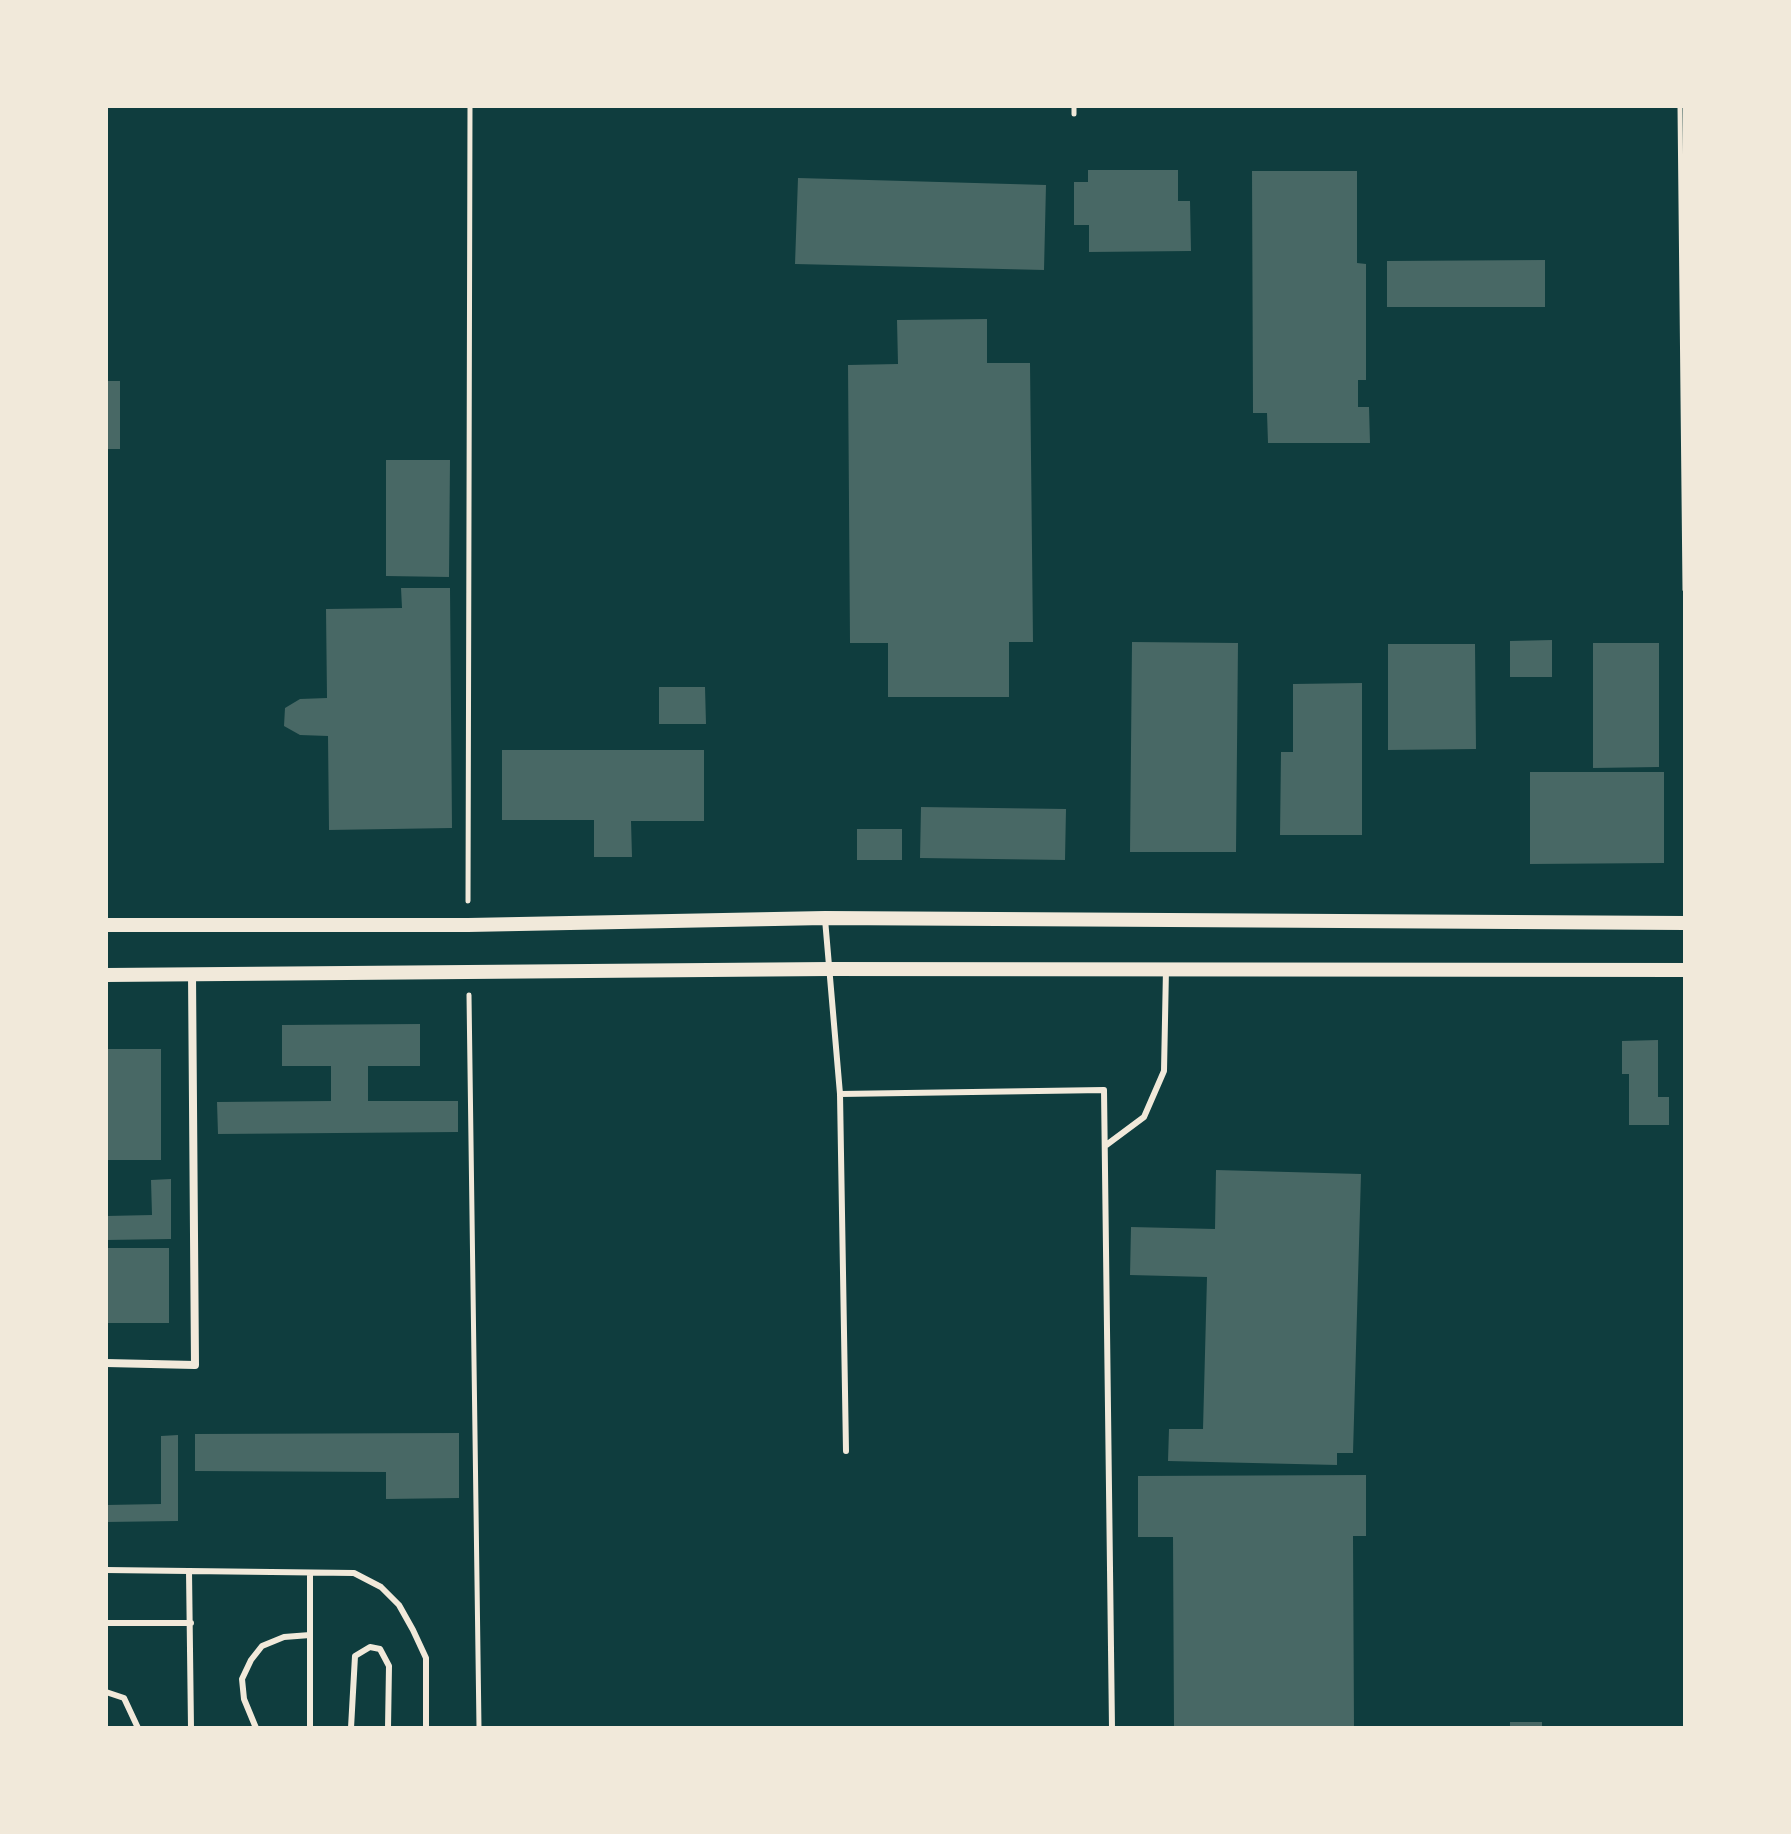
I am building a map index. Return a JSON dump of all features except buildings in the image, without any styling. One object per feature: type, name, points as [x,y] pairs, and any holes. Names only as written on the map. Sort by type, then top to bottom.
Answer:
[{"type":"street","points":[[106,925],[468,925],[825,918],[1685,923]]},
{"type":"street","points":[[106,975],[829,969],[1685,970]]},
{"type":"street","points":[[106,1363],[195,1365],[192,974]]},
{"type":"lane","points":[[825,918],[840,1094],[846,1451]]},
{"type":"lane","points":[[1105,1146],[1144,1117],[1164,1071],[1166,969]]},
{"type":"lane","points":[[840,1094],[1104,1090],[1112,1728]]},
{"type":"lane","points":[[106,1570],[354,1573],[381,1587],[399,1605],[426,1658],[426,1728]]},
{"type":"lane","points":[[189,1571],[191,1728]]},
{"type":"lane","points":[[310,1573],[310,1728]]},
{"type":"lane","points":[[106,1623],[191,1623]]},
{"type":"lane","points":[[256,1728],[244,1699],[242,1679],[251,1660],[262,1646],[284,1637],[310,1635]]},
{"type":"lane","points":[[351,1728],[355,1656],[370,1647],[380,1649],[389,1666],[388,1728]]},
{"type":"lane","points":[[106,1692],[124,1698],[138,1728]]},
{"type":"path","points":[[468,925],[470,106]]},
{"type":"path","points":[[1074,106],[1074,114]]},
{"type":"path","points":[[1680,106],[1685,590]]},
{"type":"path","points":[[469,972],[479,1728]]}]
